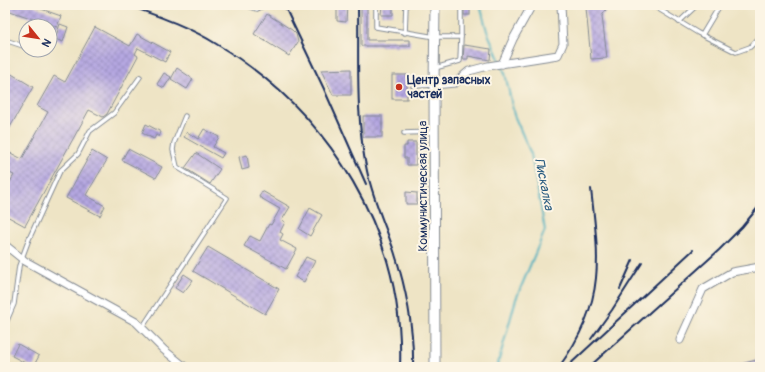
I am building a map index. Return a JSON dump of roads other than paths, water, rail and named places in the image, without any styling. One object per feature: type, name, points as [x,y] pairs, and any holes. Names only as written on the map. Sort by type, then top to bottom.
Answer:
[{"type":"main road","name":"Коммунистическая улица","points":[[435,5],[435,367]]},
{"type":"street","points":[[502,64],[513,39],[532,5]]},
{"type":"street","points":[[434,86],[455,83],[469,71],[558,55],[563,44],[561,5]]},
{"type":"street","points":[[5,245],[22,259],[136,322],[164,350],[185,367]]},
{"type":"street","points":[[680,340],[703,289],[732,272],[760,267]]},
{"type":"lane","points":[[245,5],[257,9],[265,5]]},
{"type":"lane","points":[[376,5],[376,27],[435,37],[461,37]]},
{"type":"lane","points":[[405,33],[406,5]]},
{"type":"lane","points":[[434,68],[460,61],[461,5]]},
{"type":"lane","points":[[652,5],[702,35],[736,52],[750,47],[760,37]]},
{"type":"lane","points":[[679,22],[697,5]]},
{"type":"lane","points":[[702,35],[720,5]]},
{"type":"lane","points":[[5,40],[18,44]]},
{"type":"lane","points":[[5,325],[14,304],[19,266],[28,239],[60,170],[78,154],[90,132],[114,114],[140,77]]},
{"type":"lane","points":[[413,86],[434,86]]},
{"type":"lane","points":[[142,328],[227,198],[177,167],[173,150],[174,143],[186,116]]},
{"type":"lane","points":[[404,133],[435,132]]},
{"type":"waterway","name":"Пискалка","points":[[480,5],[487,31],[505,73],[514,115],[531,154],[545,230],[516,299],[497,367]]},
{"type":"railway","points":[[127,5],[185,27],[218,45],[258,73],[294,105],[326,142],[353,182],[374,225],[389,270],[398,318],[400,367]]},
{"type":"railway","points":[[284,5],[324,89],[366,184]]},
{"type":"railway","points":[[358,5],[358,88],[363,151],[372,192],[394,251],[406,294],[411,323],[413,367]]},
{"type":"railway","points":[[559,367],[584,325],[592,302],[596,278],[597,256],[591,189]]},
{"type":"railway","points":[[589,367],[719,250],[742,227],[760,205]]},
{"type":"railway","points":[[567,367],[693,250]]},
{"type":"railway","points":[[620,289],[633,260]]},
{"type":"railway","points":[[591,339],[612,310],[642,263]]},
{"type":"place","name":"Центр запасных частей","points":[[399,87]]}]
